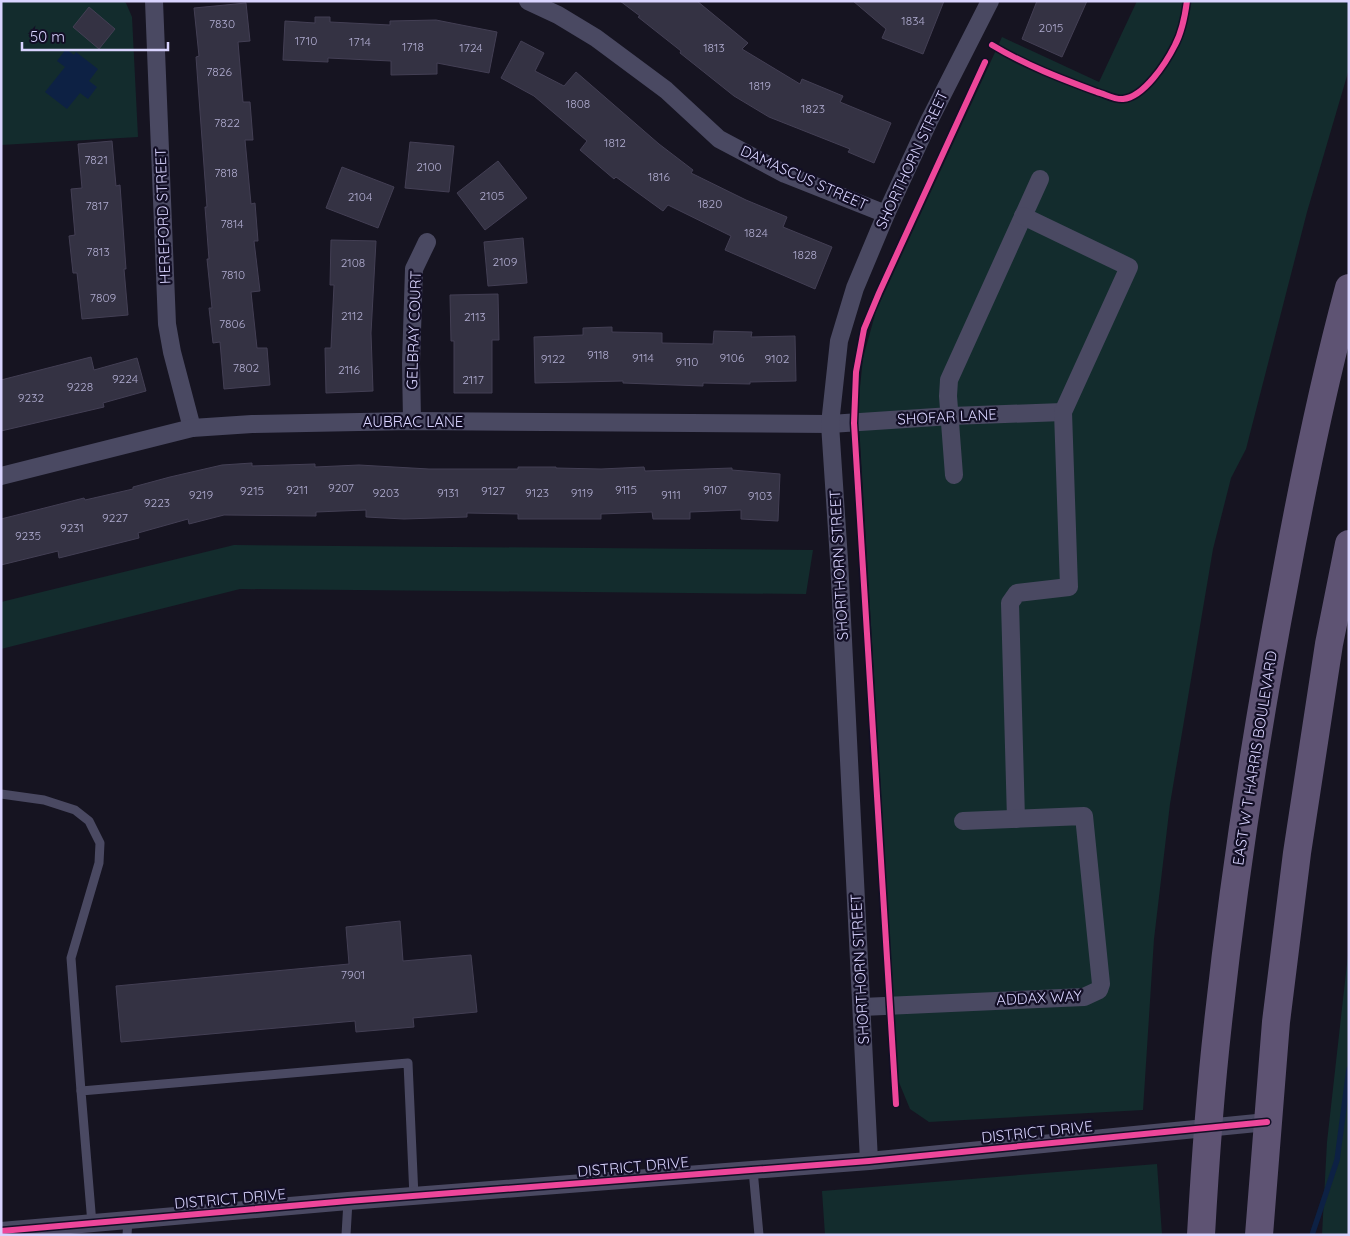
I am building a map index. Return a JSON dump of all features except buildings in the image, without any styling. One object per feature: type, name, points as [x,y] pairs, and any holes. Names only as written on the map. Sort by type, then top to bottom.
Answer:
[{"type":"main road","name":"EAST W T HARRIS BOULEVARD","points":[[1201,1235],[1208,1128],[1218,1023],[1250,780],[1298,508],[1321,401],[1349,288]]},
{"type":"main road","points":[[1259,1235],[1276,1022],[1297,853],[1329,644],[1349,544]]},
{"type":"street","name":"HEREFORD STREET","points":[[154,1],[167,324],[172,352],[192,428]]},
{"type":"street","name":"DAMASCUS STREET","points":[[528,1],[558,15],[596,38],[666,90],[719,140],[785,174],[886,214]]},
{"type":"street","name":"SHORTHORN STREET","points":[[869,1161],[839,560],[830,424],[839,341],[855,288],[886,214],[990,1]]},
{"type":"street","points":[[954,474],[948,396],[949,380],[1040,178]]},
{"type":"street","points":[[963,821],[1016,819],[1010,603],[1017,593],[1069,588],[1063,412],[1128,267],[1023,216]]},
{"type":"street","name":"GELBRAY COURT","points":[[412,421],[410,363],[414,269],[427,242]]},
{"type":"street","name":"SHOFAR LANE","points":[[830,424],[951,416],[1063,412]]},
{"type":"street","name":"AUBRAC LANE","points":[[1,476],[192,428],[252,424],[412,421],[830,424]]},
{"type":"street","name":"ADDAX WAY","points":[[862,1007],[1084,997],[1099,990],[1101,984],[1084,816],[1016,819]]},
{"type":"street","name":"DISTRICT DRIVE","points":[[1,1231],[92,1224],[127,1228],[348,1201],[869,1161],[1267,1122]]},
{"type":"lane","points":[[1,794],[44,800],[75,810],[90,821],[100,843],[99,863],[71,958],[92,1224]]},
{"type":"lane","points":[[81,1091],[408,1063],[414,1197]]},
{"type":"lane","points":[[753,1170],[759,1235]]},
{"type":"lane","points":[[346,1235],[348,1201]]},
{"type":"green space","points":[[1,1],[122,1],[126,3],[132,17],[138,137],[1,145]]},
{"type":"green space","points":[[1137,1],[1349,1],[1349,69],[1307,212],[1246,449],[1231,478],[1213,549],[1170,804],[1154,939],[1143,1110],[929,1122],[910,1109],[898,1080],[858,407],[863,358],[876,311],[1002,37],[1099,82]]},
{"type":"green space","points":[[234,545],[813,550],[806,594],[240,589],[1,649],[1,602]]},
{"type":"green space","points":[[1349,946],[1349,1235],[1322,1235],[1327,1142]]},
{"type":"green space","points":[[1157,1164],[1162,1235],[825,1235],[822,1191]]},
{"type":"water","points":[[66,49],[74,55],[76,52],[98,69],[89,81],[97,87],[88,99],[80,93],[67,109],[45,92],[65,67],[57,61]]},
{"type":"waterway","points":[[1312,1235],[1337,1160],[1349,1069]]},
{"type":"cycle path","points":[[992,45],[1017,59],[1057,77],[1110,97],[1123,99],[1131,97],[1146,86],[1166,61],[1180,35],[1187,1]]},
{"type":"cycle path","points":[[896,1104],[854,423],[856,372],[864,329],[985,62]]},
{"type":"cycle path","points":[[1,1231],[348,1201],[869,1161],[1267,1122]]}]
